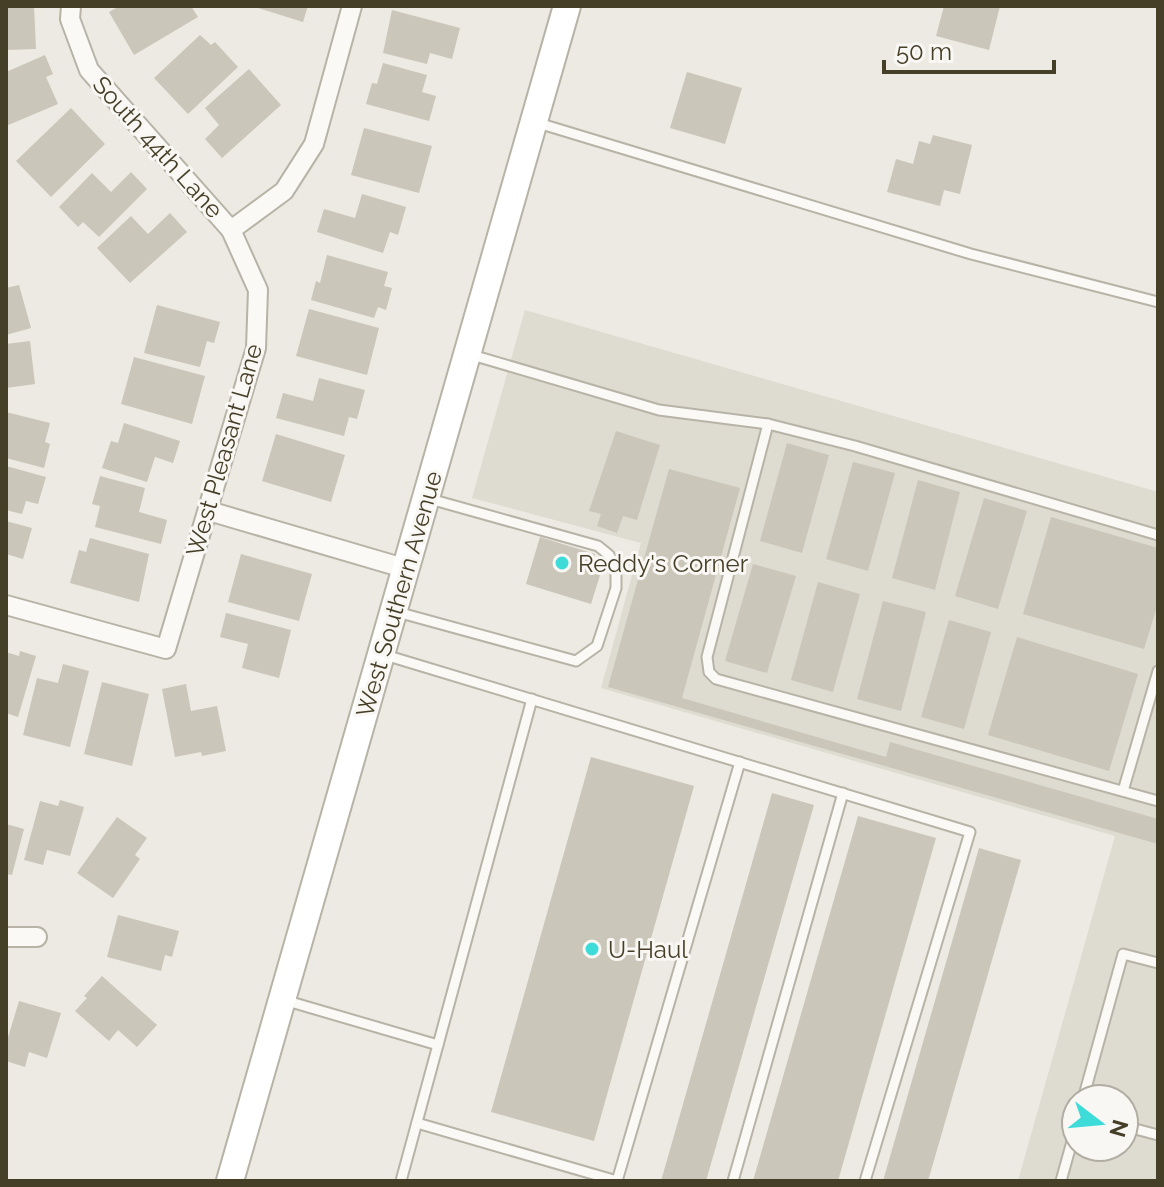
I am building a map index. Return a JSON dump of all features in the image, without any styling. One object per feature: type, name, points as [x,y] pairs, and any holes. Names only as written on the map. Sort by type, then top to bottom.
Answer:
[{"type":"main road","name":"West Southern Avenue","points":[[230,1181],[567,6]]},
{"type":"street","points":[[231,230],[284,191],[314,144],[352,6]]},
{"type":"street","name":"South 44th Lane","points":[[70,13],[89,70],[231,230]]},
{"type":"street","name":"West Pleasant Lane","points":[[6,605],[166,649],[256,348],[258,290],[231,230]]},
{"type":"street","points":[[209,511],[407,569]]},
{"type":"street","points":[[6,937],[37,937]]},
{"type":"lane","points":[[535,122],[971,254],[1158,302]]},
{"type":"lane","points":[[468,354],[659,410],[768,424],[855,446],[1158,535]]},
{"type":"lane","points":[[768,424],[707,657],[709,672],[716,679],[1158,801]]},
{"type":"lane","points":[[394,612],[576,661],[597,646],[616,588],[616,568],[609,555],[598,546],[427,498]]},
{"type":"lane","points":[[382,654],[970,832],[865,1181]]},
{"type":"lane","points":[[1123,791],[1158,671]]},
{"type":"lane","points":[[401,1181],[532,699]]},
{"type":"lane","points":[[417,1123],[617,1181],[740,762]]},
{"type":"lane","points":[[733,1181],[843,793]]},
{"type":"lane","points":[[1087,1083],[1123,954],[1158,963]]},
{"type":"lane","points":[[281,1000],[438,1045]]},
{"type":"shaded area","points":[[525,310],[1158,492],[1158,1181],[1018,1181],[1115,836],[601,688],[641,543],[472,498]]},
{"type":"building","points":[[6,6],[34,6],[36,49],[6,50]]},
{"type":"building","points":[[120,6],[191,6],[198,17],[134,55],[109,12]]},
{"type":"building","points":[[252,6],[308,6],[303,22]]},
{"type":"building","points":[[944,6],[1000,6],[989,50],[936,36]]},
{"type":"building","points":[[392,10],[460,28],[452,59],[430,53],[427,64],[383,53]]},
{"type":"building","points":[[200,35],[211,45],[215,42],[238,67],[188,114],[154,78]]},
{"type":"building","points":[[45,55],[53,74],[46,77],[58,104],[6,126],[6,72]]},
{"type":"building","points":[[383,63],[427,75],[422,92],[436,96],[429,121],[366,104],[372,83],[377,84]]},
{"type":"building","points":[[249,69],[281,105],[222,158],[205,139],[219,125],[205,108]]},
{"type":"building","points":[[687,72],[742,88],[725,144],[670,128]]},
{"type":"building","points":[[71,108],[105,144],[51,197],[16,161]]},
{"type":"building","points":[[364,128],[432,146],[419,193],[351,175]]},
{"type":"building","points":[[933,135],[972,145],[960,194],[944,190],[940,206],[887,192],[896,159],[913,164],[919,141],[930,144]]},
{"type":"building","points":[[131,172],[147,189],[99,237],[83,222],[78,227],[59,207],[92,173],[111,192]]},
{"type":"building","points":[[362,194],[406,207],[398,235],[390,232],[383,253],[317,232],[324,209],[355,218]]},
{"type":"building","points":[[170,213],[187,232],[130,283],[97,248],[131,216],[148,234]]},
{"type":"building","points":[[327,255],[388,272],[384,286],[392,288],[386,310],[378,307],[374,318],[311,300],[316,281],[320,283]]},
{"type":"building","points":[[19,285],[31,328],[6,335],[6,288]]},
{"type":"building","points":[[157,305],[220,322],[214,343],[207,341],[200,367],[144,353]]},
{"type":"building","points":[[309,309],[379,328],[367,375],[296,356]]},
{"type":"building","points":[[30,341],[35,384],[6,388],[6,344]]},
{"type":"building","points":[[134,357],[205,376],[192,424],[121,404]]},
{"type":"building","points":[[319,378],[365,390],[357,419],[349,417],[344,436],[276,418],[283,393],[313,401]]},
{"type":"building","points":[[6,412],[50,423],[45,442],[50,444],[44,468],[6,458]]},
{"type":"building","points":[[124,423],[180,441],[173,463],[155,457],[147,482],[102,468],[111,441],[118,443]]},
{"type":"building","points":[[616,431],[660,445],[637,520],[623,516],[617,533],[597,526],[601,514],[589,511]]},
{"type":"building","points":[[276,434],[345,455],[331,502],[262,481]]},
{"type":"building","points":[[787,443],[829,455],[802,553],[760,541]]},
{"type":"building","points":[[853,462],[895,473],[868,571],[826,559]]},
{"type":"building","points":[[6,466],[46,477],[38,504],[26,501],[22,514],[6,510]]},
{"type":"building","points":[[669,469],[740,488],[682,698],[886,757],[890,742],[1158,819],[1158,844],[608,687]]},
{"type":"building","points":[[100,476],[145,488],[139,512],[167,520],[161,544],[95,527],[100,506],[92,504]]},
{"type":"building","points":[[918,480],[960,492],[935,590],[892,578]]},
{"type":"building","points":[[984,498],[1027,511],[998,609],[955,596]]},
{"type":"building","points":[[1051,517],[1158,548],[1158,603],[1144,649],[1023,614]]},
{"type":"building","points":[[6,521],[32,528],[23,559],[6,554]]},
{"type":"building","name":"Reddy's Corner","points":[[540,537],[595,554],[589,572],[600,575],[591,604],[526,584]]},
{"type":"building","points":[[90,538],[149,554],[139,602],[70,583],[79,550],[86,552]]},
{"type":"building","points":[[241,554],[312,574],[299,621],[228,602]]},
{"type":"building","points":[[753,564],[796,576],[767,673],[725,661]]},
{"type":"building","points":[[818,582],[860,594],[833,692],[791,680]]},
{"type":"building","points":[[883,601],[926,612],[901,711],[857,699]]},
{"type":"building","points":[[226,613],[291,630],[279,678],[242,668],[248,644],[220,637]]},
{"type":"building","points":[[949,620],[991,632],[964,729],[921,717]]},
{"type":"building","points":[[1017,637],[1138,674],[1109,771],[988,735]]},
{"type":"building","points":[[20,651],[36,656],[18,717],[6,713],[6,652],[19,656]]},
{"type":"building","points":[[63,664],[89,671],[70,747],[23,735],[37,678],[58,683]]},
{"type":"building","points":[[102,682],[149,694],[132,766],[84,754]]},
{"type":"building","points":[[186,684],[191,711],[217,706],[226,751],[175,757],[162,689]]},
{"type":"building","name":"U-Haul","points":[[591,757],[694,786],[594,1141],[491,1112]]},
{"type":"building","points":[[772,793],[814,805],[706,1181],[661,1181]]},
{"type":"building","points":[[60,800],[84,807],[70,856],[47,850],[43,865],[24,860],[40,801],[58,806]]},
{"type":"building","points":[[858,816],[936,838],[838,1181],[753,1181]]},
{"type":"building","points":[[117,817],[147,838],[135,855],[140,859],[113,898],[77,873]]},
{"type":"building","points":[[6,824],[24,829],[12,875],[6,874]]},
{"type":"building","points":[[979,848],[1021,860],[928,1181],[883,1181]]},
{"type":"building","points":[[118,915],[179,931],[172,957],[165,955],[161,971],[107,957]]},
{"type":"building","points":[[102,976],[157,1025],[137,1047],[118,1030],[109,1041],[75,1011]]},
{"type":"building","points":[[19,1001],[61,1013],[47,1058],[29,1052],[25,1067],[6,1061],[6,1044]]},
{"type":"place","name":"Reddy's Corner","points":[[562,563]]},
{"type":"place","name":"U-Haul","points":[[592,949]]}]
